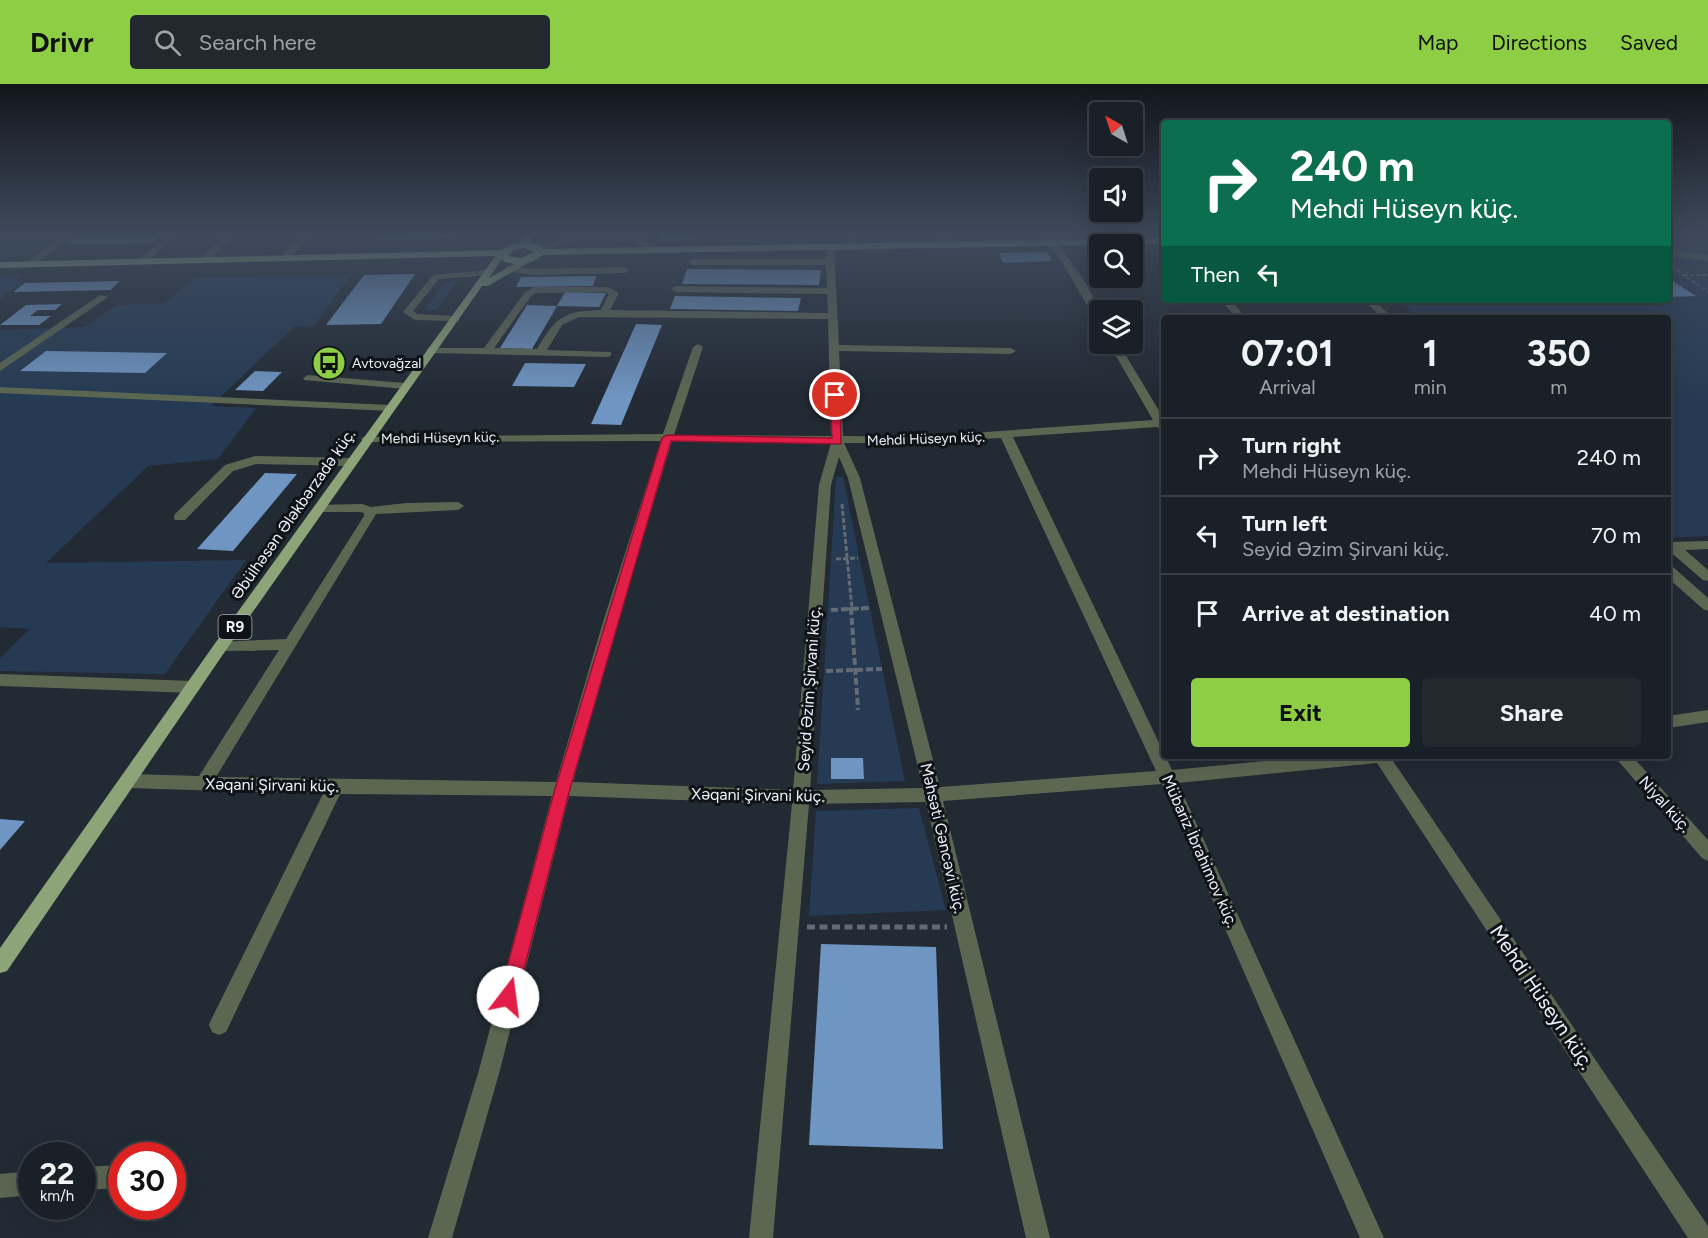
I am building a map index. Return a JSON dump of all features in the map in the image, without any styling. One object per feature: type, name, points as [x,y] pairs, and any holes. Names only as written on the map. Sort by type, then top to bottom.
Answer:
[{"type":"main road","points":[[474,293],[478,290]]},
{"type":"main road","name":"Əbülhəsən Ələkbərzadə küç.","points":[[0,964],[221,646],[405,386],[474,293]]},
{"type":"street","points":[[426,290],[408,312],[415,317],[454,319]]},
{"type":"street","points":[[487,351],[528,294],[534,291],[612,290],[614,293],[604,313]]},
{"type":"street","points":[[742,290],[830,291]]},
{"type":"street","name":"Seyid Əzim Şirvani küç.","points":[[761,1238],[801,797],[825,485],[837,441],[830,291]]},
{"type":"street","points":[[0,368],[103,297]]},
{"type":"street","points":[[1228,303],[1238,315]]},
{"type":"street","points":[[1372,303],[1385,315]]},
{"type":"street","points":[[540,352],[559,320],[566,315],[604,313],[831,316]]},
{"type":"street","points":[[440,1238],[466,1159],[562,789],[667,438],[698,347]]},
{"type":"street","points":[[832,348],[1011,351]]},
{"type":"street","points":[[432,350],[607,354]]},
{"type":"street","name":"Mehdi Hüseyn küç.","points":[[1120,354],[1161,422]]},
{"type":"street","points":[[308,378],[405,386]]},
{"type":"street","points":[[0,390],[390,408]]},
{"type":"street","name":"Mehdi Hüseyn küç.","points":[[367,440],[667,438],[915,441],[1161,425]]},
{"type":"street","name":"Mübariz İbrahimov küç.","points":[[1006,435],[1167,777],[1372,1238]]},
{"type":"street","name":"Məhsəti Gəncəvi küç.","points":[[837,441],[854,478],[933,795],[1038,1238]]},
{"type":"street","points":[[180,517],[229,468],[240,464],[255,460],[351,462]]},
{"type":"street","points":[[320,508],[362,508],[370,511],[406,507],[458,506]]},
{"type":"street","points":[[203,784],[370,516],[370,511]]},
{"type":"street","points":[[1671,546],[1708,545]]},
{"type":"street","points":[[1671,547],[1708,577]]},
{"type":"street","points":[[1671,573],[1708,606]]},
{"type":"street","points":[[221,646],[290,644]]},
{"type":"street","points":[[0,680],[193,687]]},
{"type":"street","points":[[1671,722],[1708,716]]},
{"type":"street","name":"Xəqani Şirvani küç.","points":[[129,781],[335,787],[562,789],[801,797],[933,795],[1167,777],[1351,759]]},
{"type":"street","name":"Mehdi Hüseyn küç.","points":[[1384,759],[1702,1238]]},
{"type":"street","name":"Niyal küç.","points":[[1625,759],[1708,853]]},
{"type":"street","points":[[219,1025],[335,787]]},
{"type":"street","points":[[0,1186],[18,1184]]},
{"type":"path","points":[[841,493],[857,670],[858,710]]},
{"type":"path","points":[[831,560],[859,558]]},
{"type":"path","points":[[828,610],[869,608]]},
{"type":"path","points":[[824,671],[882,669]]},
{"type":"path","points":[[789,927],[964,927]]},
{"type":"shaded area","points":[[0,290],[12,290],[0,299]]},
{"type":"shaded area","points":[[180,290],[340,290],[313,327],[295,326],[211,406],[256,408],[218,459],[148,466],[46,563],[246,560],[165,674],[0,671],[0,658],[30,629],[0,627],[0,330],[84,327],[117,305],[165,303]]},
{"type":"shaded area","points":[[439,290],[451,290],[437,310],[424,310]]},
{"type":"shaded area","points":[[1671,290],[1708,290],[1708,536],[1671,538],[1671,315],[1416,315],[1402,303],[1671,303]]},
{"type":"shaded area","points":[[836,477],[843,477],[905,781],[817,784]]},
{"type":"shaded area","points":[[919,808],[946,910],[809,916],[816,811]]},
{"type":"building","points":[[16,290],[110,290],[110,290],[13,292]]},
{"type":"building","points":[[353,290],[404,290],[381,324],[326,325]]},
{"type":"building","points":[[1671,290],[1686,290],[1696,296],[1671,297]]},
{"type":"building","points":[[565,292],[606,293],[599,307],[557,306]]},
{"type":"building","points":[[675,296],[801,298],[798,311],[670,309]]},
{"type":"building","points":[[62,304],[55,310],[38,310],[30,316],[51,316],[39,325],[0,325],[26,305]]},
{"type":"building","points":[[527,305],[557,306],[532,349],[500,348]]},
{"type":"building","points":[[636,324],[662,325],[621,425],[591,424]]},
{"type":"building","points":[[46,351],[167,353],[145,373],[20,371]]},
{"type":"building","points":[[525,363],[586,364],[574,387],[512,386]]},
{"type":"building","points":[[255,371],[282,372],[263,391],[235,390]]},
{"type":"building","points":[[265,473],[297,474],[233,551],[197,549]]},
{"type":"building","points":[[831,758],[863,758],[864,779],[831,779]]},
{"type":"building","points":[[0,819],[25,821],[0,850]]},
{"type":"building","points":[[821,944],[936,947],[943,1149],[809,1145]]},
{"type":"place","name":"Avtovağzal","points":[[329,363]]},
{"type":"route","points":[[508,997],[562,789],[667,438],[837,441],[835,395]]}]
